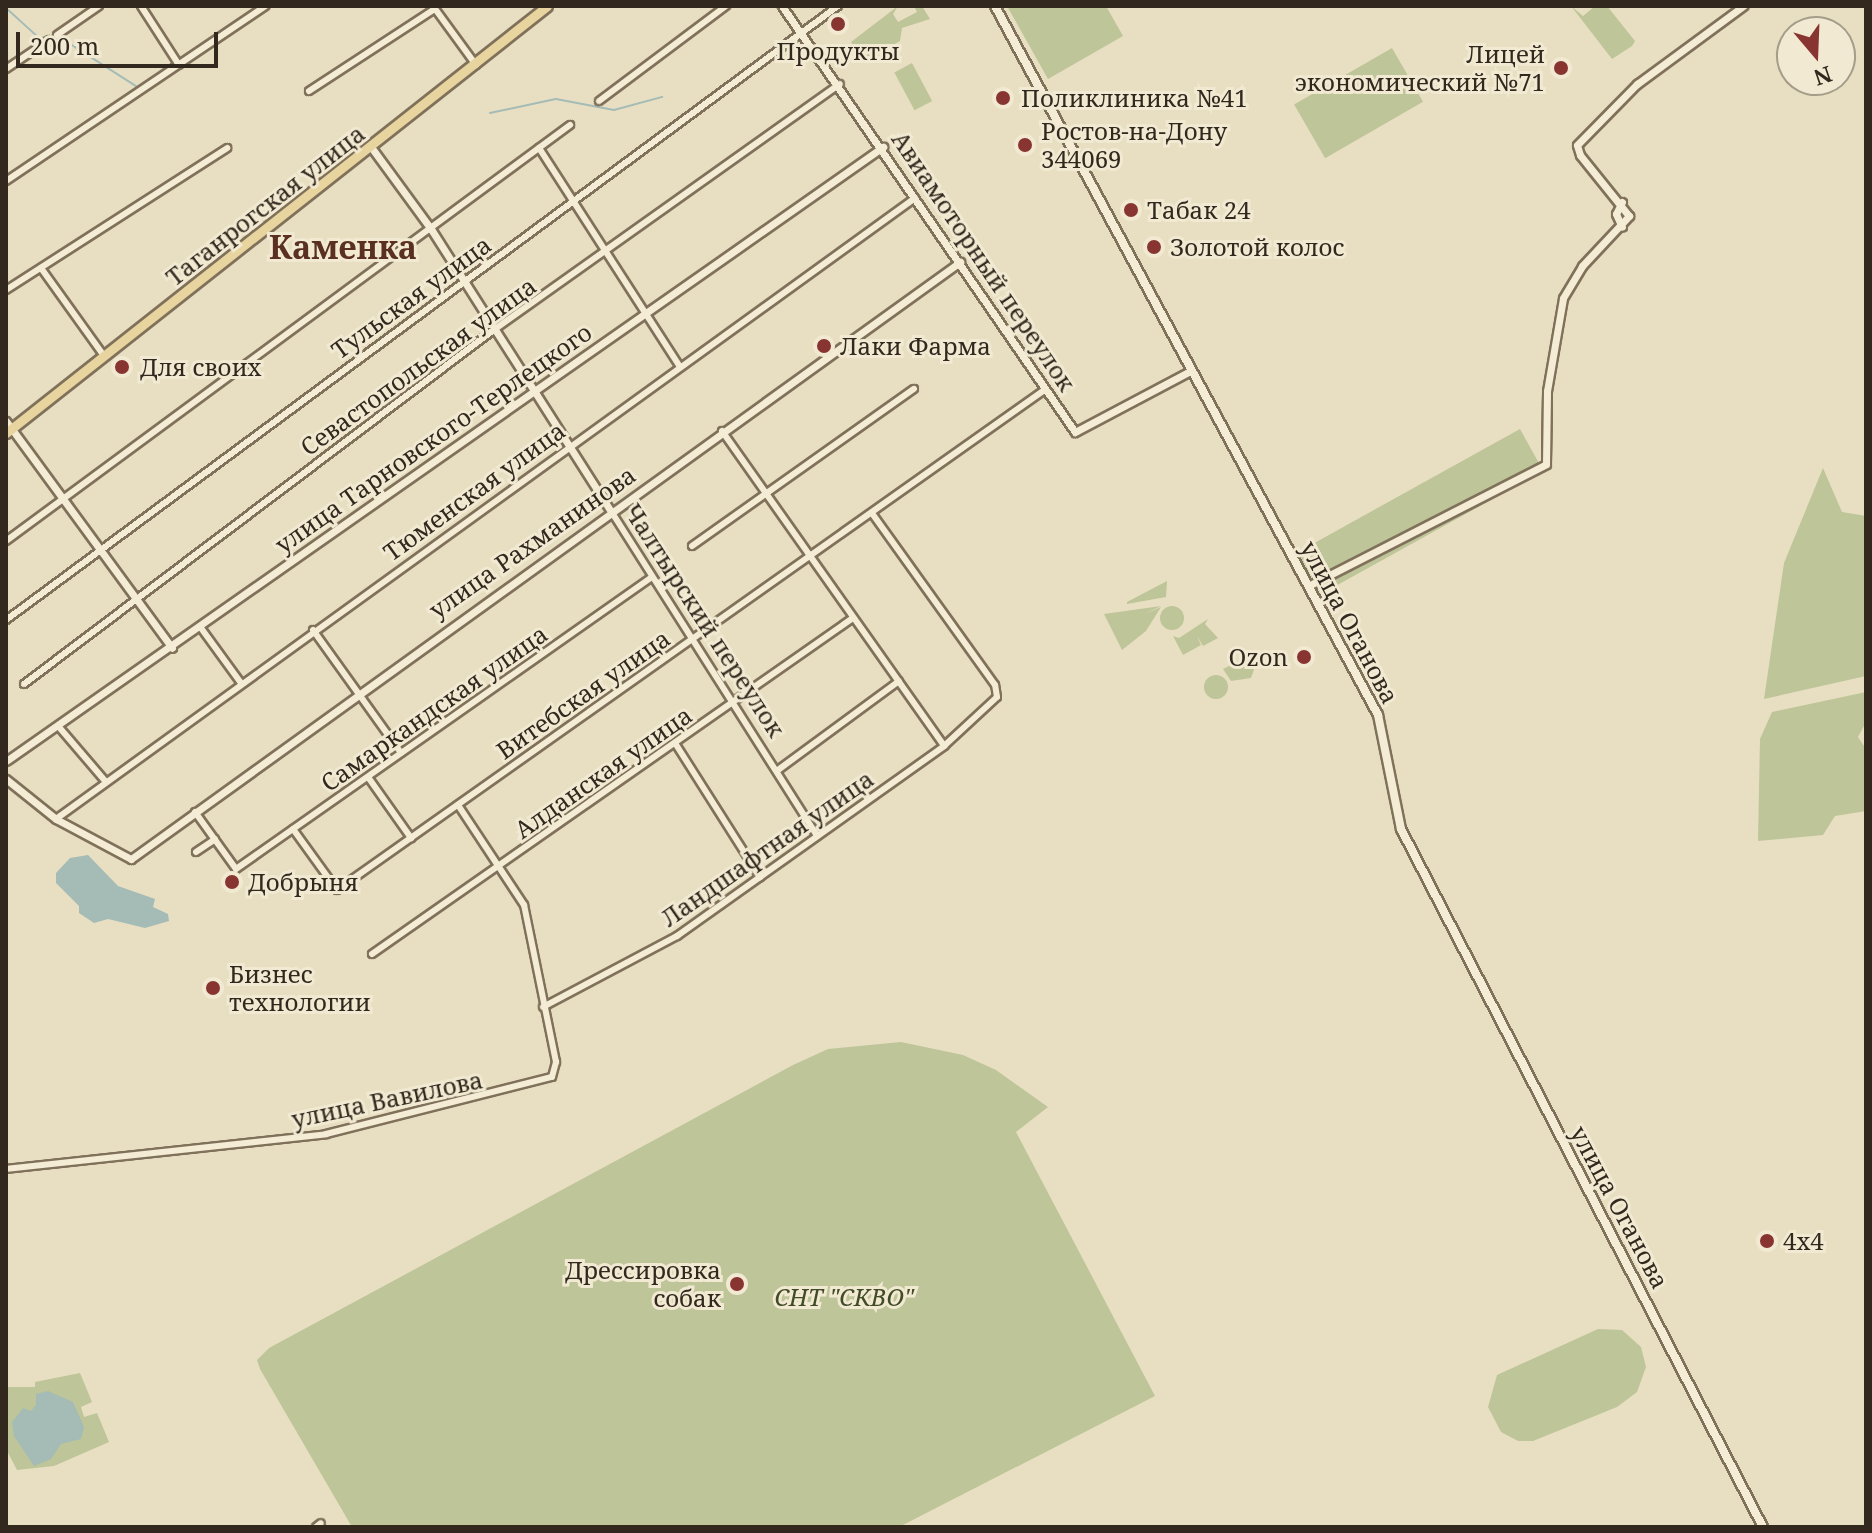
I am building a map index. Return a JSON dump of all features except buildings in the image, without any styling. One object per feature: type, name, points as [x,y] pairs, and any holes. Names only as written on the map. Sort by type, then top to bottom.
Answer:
[{"type":"main road","name":"Таганрогская улица","points":[[8,427],[104,356],[547,6]]},
{"type":"main road","name":"улица Оганова","points":[[995,6],[1378,715],[1401,829],[1430,891],[1763,1527]]},
{"type":"street","points":[[57,35],[99,6]]},
{"type":"street","points":[[141,6],[179,65]]},
{"type":"street","points":[[6,181],[265,6]]},
{"type":"street","points":[[599,101],[726,6]]},
{"type":"street","name":"Авиамоторный переулок","points":[[782,6],[840,84],[1075,432],[1192,370]]},
{"type":"street","name":"Тульская улица","points":[[6,620],[838,6]]},
{"type":"street","points":[[1308,586],[1546,464],[1547,391],[1563,298],[1582,266],[1622,227],[1616,214],[1622,202],[1580,155],[1577,145],[1584,134],[1658,67],[1743,6]]},
{"type":"street","points":[[309,91],[434,7],[476,65]]},
{"type":"street","points":[[6,69],[49,40]]},
{"type":"street","name":"Севастопольская улица","points":[[24,684],[495,329],[840,84]]},
{"type":"street","points":[[6,541],[570,125]]},
{"type":"street","name":"Чалтырский переулок","points":[[371,147],[431,229],[735,702],[817,836]]},
{"type":"street","name":"улица Тарновского-Терлецкого","points":[[6,761],[201,628],[883,147]]},
{"type":"street","points":[[6,290],[227,148]]},
{"type":"street","points":[[539,148],[680,367]]},
{"type":"street","name":"Тюменская улица","points":[[56,819],[569,444],[916,197]]},
{"type":"street","name":"улица Рахманинова","points":[[56,819],[131,859],[356,692],[960,262]]},
{"type":"street","points":[[41,268],[104,356]]},
{"type":"street","points":[[692,546],[914,389]]},
{"type":"street","name":"Витебская улица","points":[[293,829],[337,890],[1046,389]]},
{"type":"street","points":[[8,427],[172,648]]},
{"type":"street","points":[[722,431],[944,746]]},
{"type":"street","name":"Ландшафтная улица","points":[[543,1007],[677,936],[944,746],[997,697],[995,685],[872,513]]},
{"type":"street","name":"Самаркандская улица","points":[[215,839],[236,869],[652,577]]},
{"type":"street","name":"Алданская улица","points":[[372,954],[853,618]]},
{"type":"street","points":[[201,628],[241,683]]},
{"type":"street","points":[[313,630],[401,753]]},
{"type":"street","points":[[778,770],[899,681]]},
{"type":"street","points":[[59,727],[106,782]]},
{"type":"street","points":[[675,743],[760,877]]},
{"type":"street","points":[[368,777],[411,838]]},
{"type":"street","points":[[6,779],[56,819]]},
{"type":"street","name":"улица Вавилова","points":[[6,1169],[326,1134],[541,1084],[552,1077],[556,1062],[530,945],[532,928],[500,867],[458,805]]},
{"type":"street","points":[[195,812],[215,839],[196,852]]},
{"type":"green space","points":[[898,6],[893,14],[898,22],[917,12],[914,6],[922,6],[930,19],[902,28],[900,41],[864,62],[851,42]]},
{"type":"green space","points":[[1007,6],[1106,6],[1123,36],[1048,79]]},
{"type":"green space","points":[[1571,6],[1583,16],[1595,6],[1607,6],[1635,41],[1632,46],[1612,59]]},
{"type":"green space","points":[[1392,48],[1423,102],[1325,158],[1294,104]]},
{"type":"green space","points":[[912,63],[932,101],[915,110],[894,72]]},
{"type":"green space","points":[[1520,429],[1543,471],[1321,594],[1298,552]]},
{"type":"green space","points":[[1823,468],[1842,512],[1866,516],[1866,676],[1764,699],[1784,563]]},
{"type":"green space","points":[[1167,581],[1166,597],[1127,604],[1127,602]]},
{"type":"green space","points":[[1161,606],[1145,614],[1161,607],[1146,631],[1122,650],[1104,614]]},
{"type":"green space","points":[[1172,606],[1181,609],[1184,618],[1181,627],[1172,630],[1163,627],[1160,618],[1163,609]]},
{"type":"green space","points":[[1208,619],[1205,624],[1218,638],[1203,646],[1197,636],[1201,645],[1183,655],[1173,636],[1179,638]]},
{"type":"green space","points":[[1253,654],[1256,664],[1251,678],[1231,681],[1223,669]]},
{"type":"green space","points":[[1216,675],[1227,682],[1228,687],[1221,698],[1216,699],[1205,692],[1204,687],[1211,676]]},
{"type":"green space","points":[[1866,692],[1866,722],[1858,737],[1866,749],[1866,811],[1835,816],[1823,835],[1758,841],[1760,739],[1772,712]]},
{"type":"green space","name":"СНТ \"СКВО\"","points":[[901,1042],[963,1055],[996,1070],[1048,1107],[1016,1132],[1155,1396],[899,1527],[352,1527],[260,1369],[257,1360],[269,1348],[793,1065],[828,1049]]},
{"type":"green space","points":[[1598,1329],[1622,1330],[1641,1347],[1646,1367],[1637,1392],[1617,1407],[1533,1441],[1518,1441],[1501,1432],[1488,1407],[1497,1375]]},
{"type":"green space","points":[[80,1373],[92,1402],[81,1407],[84,1417],[97,1413],[109,1442],[54,1466],[17,1470],[6,1449],[6,1387],[35,1387],[35,1382]]},
{"type":"water","points":[[88,855],[118,886],[155,899],[153,907],[168,914],[169,921],[145,928],[108,919],[94,923],[79,913],[79,906],[56,883],[56,873],[70,858]]},
{"type":"water","points":[[48,1391],[73,1402],[84,1427],[81,1439],[61,1444],[51,1459],[34,1466],[14,1436],[12,1422],[23,1408],[31,1411],[36,1405],[36,1394]]},
{"type":"waterway","points":[[6,8],[38,37],[64,40],[136,86]]},
{"type":"waterway","points":[[490,113],[556,99],[614,110],[662,97]]},
{"type":"place","name":"Продукты","points":[[838,24]]},
{"type":"place","name":"Лицей экономический №71","points":[[1561,68]]},
{"type":"place","name":"Поликлиника №41","points":[[1003,98]]},
{"type":"place","name":"Ростов-на-Дону 344069","points":[[1025,145]]},
{"type":"place","name":"Табак 24","points":[[1131,210]]},
{"type":"place","name":"Золотой колос","points":[[1154,247]]},
{"type":"place","name":"Лаки Фарма","points":[[824,346]]},
{"type":"place","name":"Для своих","points":[[122,367]]},
{"type":"place","name":"Ozon","points":[[1304,657]]},
{"type":"place","name":"Добрыня","points":[[232,882]]},
{"type":"place","name":"Бизнес технологии","points":[[213,988]]},
{"type":"place","name":"4х4","points":[[1767,1241]]},
{"type":"place","name":"Дрессировка собак","points":[[737,1284]]},
{"type":"district","name":"Каменка","points":[[343,247]]}]
